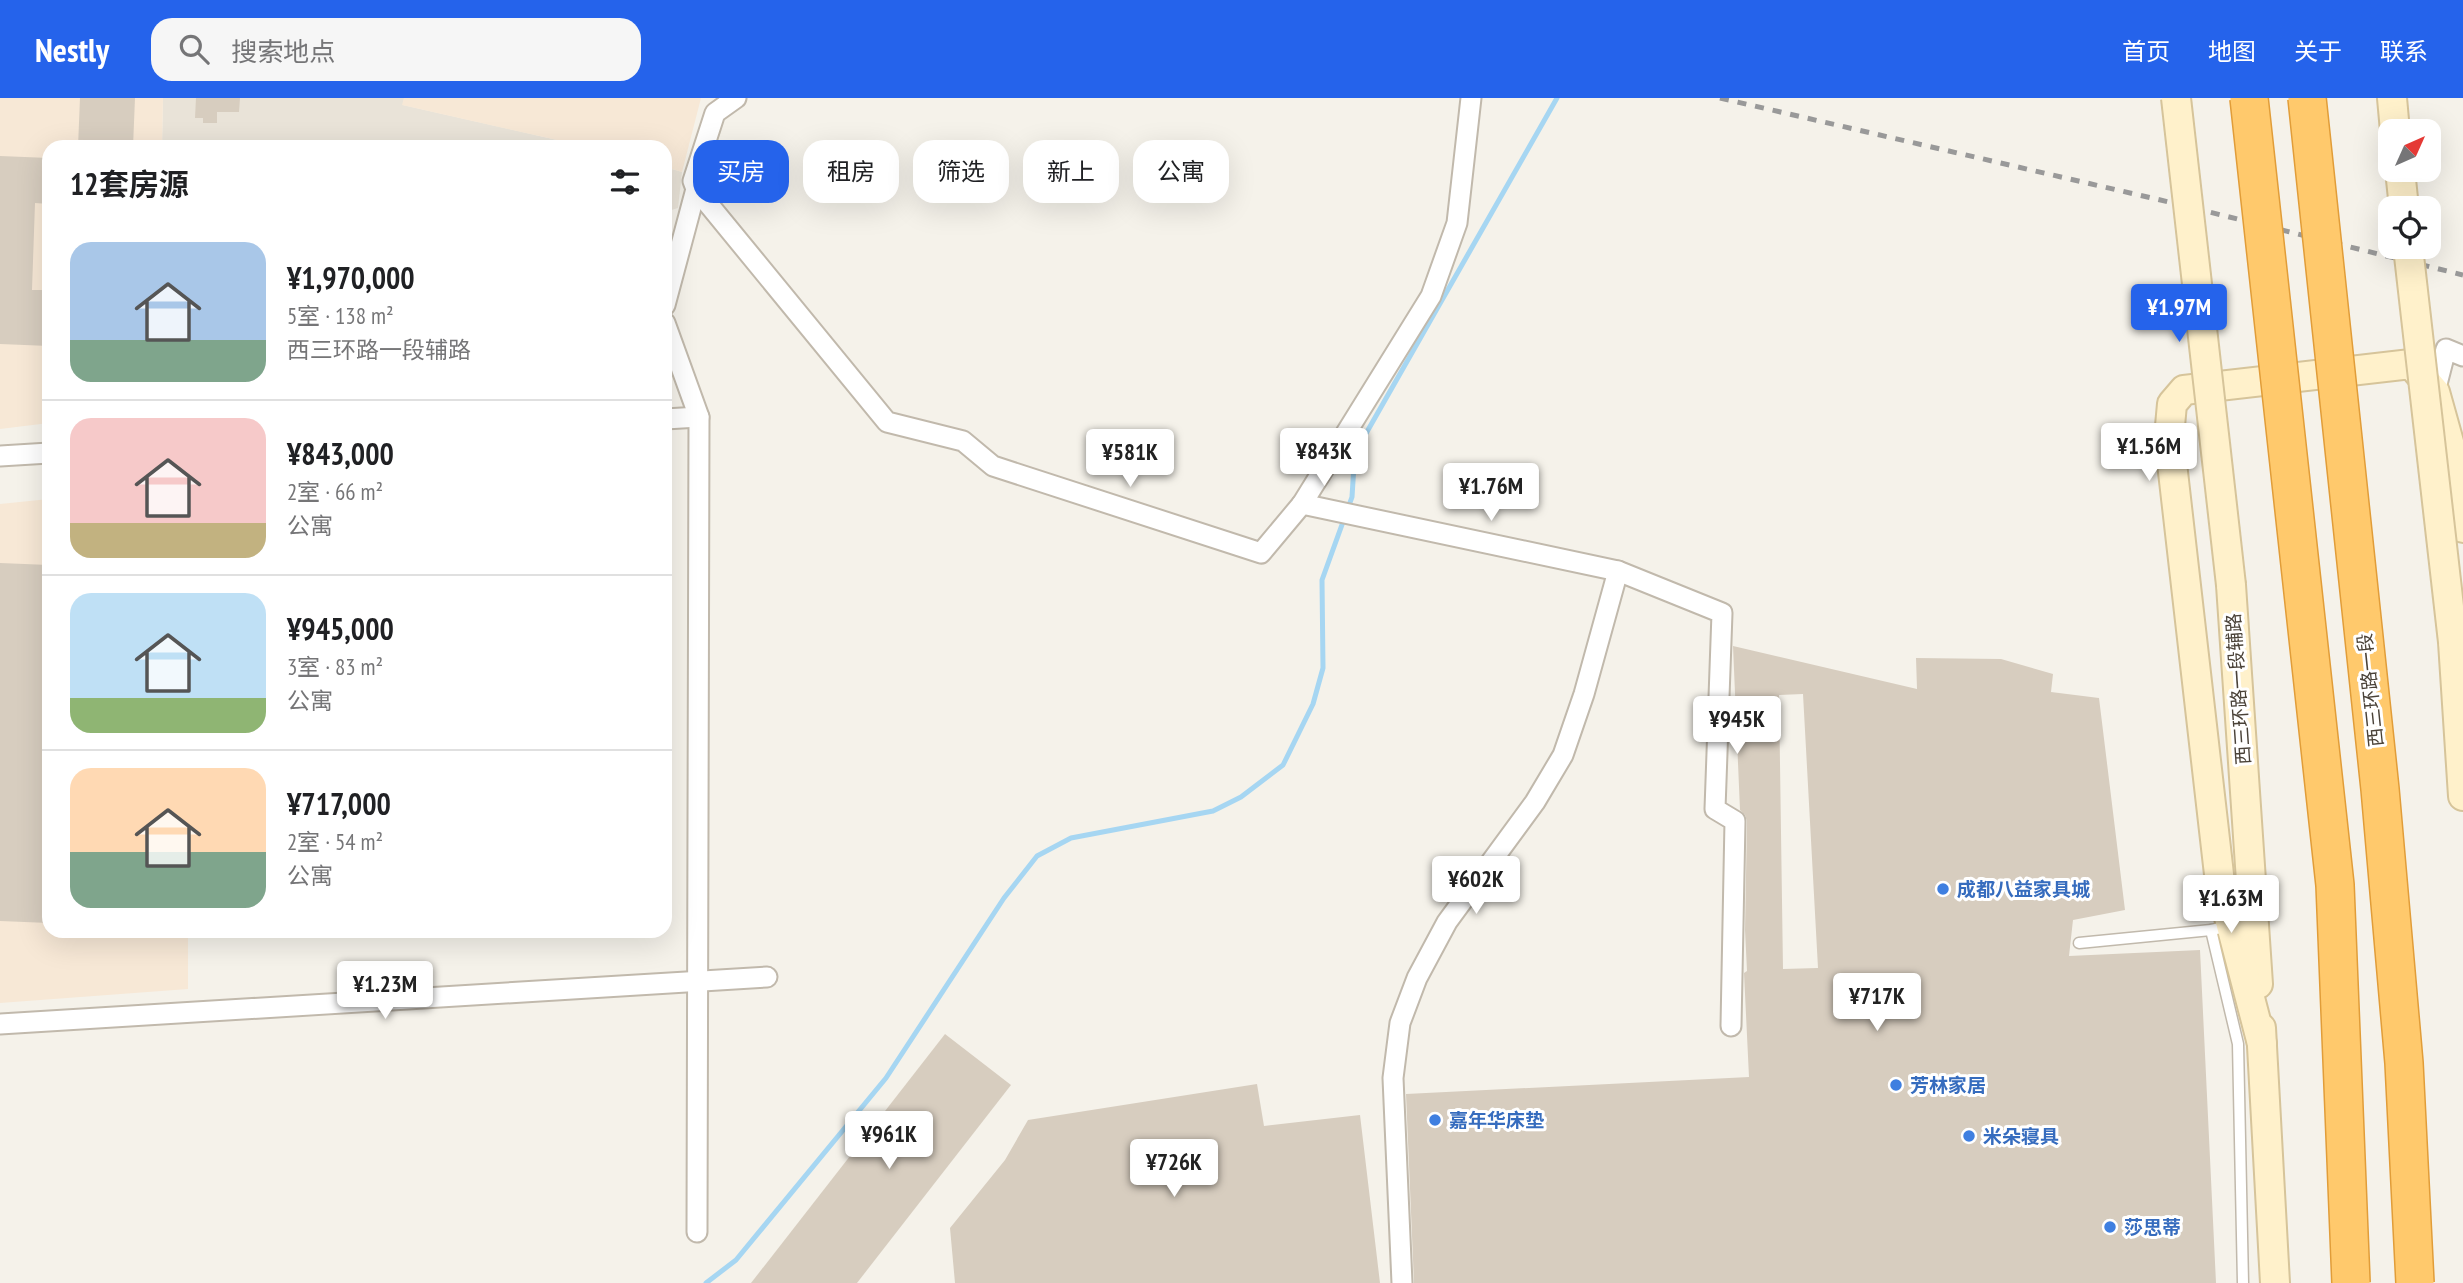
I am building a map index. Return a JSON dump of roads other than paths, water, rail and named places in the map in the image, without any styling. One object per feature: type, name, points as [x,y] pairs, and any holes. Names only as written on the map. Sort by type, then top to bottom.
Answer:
[{"type":"highway","points":[[2249,98],[2335,885],[2351,1283]]},
{"type":"highway","name":"西三环路一段","points":[[2308,98],[2380,789],[2404,1063],[2415,1283]]},
{"type":"main road","name":"西三环路一段辅路","points":[[2176,98],[2231,585],[2275,1283]]},
{"type":"main road","points":[[2392,98],[2394,119]]},
{"type":"main road","points":[[2410,259],[2453,642],[2463,796]]},
{"type":"main road","points":[[2262,1044],[2221,928],[2220,883],[2169,437],[2172,404],[2184,390],[2411,364],[2435,392],[2452,453],[2463,528]]},
{"type":"street","points":[[706,140],[715,113],[736,98]]},
{"type":"street","points":[[707,203],[887,422],[963,441],[993,466],[1261,552],[1303,504],[1431,296],[1457,223],[1471,98]]},
{"type":"street","points":[[672,279],[693,200]]},
{"type":"street","points":[[672,342],[699,417],[697,1232]]},
{"type":"street","points":[[2435,392],[2446,349],[2463,356]]},
{"type":"street","points":[[672,419],[699,417]]},
{"type":"street","points":[[0,456],[42,453]]},
{"type":"street","points":[[1303,504],[1618,571],[1722,613],[1715,809],[1735,821],[1731,1026]]},
{"type":"street","points":[[1402,1283],[1393,1078],[1400,1023],[1418,978],[1447,922],[1535,802],[1563,755],[1584,694],[1618,571]]},
{"type":"street","points":[[0,1024],[767,978]]},
{"type":"lane","points":[[2079,943],[2221,928],[2238,1044],[2243,1283]]},
{"type":"waterway","points":[[706,1283],[736,1260],[886,1078],[1004,898],[1037,856],[1071,838],[1213,811],[1241,797],[1283,765],[1313,704],[1323,668],[1322,580],[1352,497],[1354,465],[1364,437],[1557,98]]},
{"type":"railway","points":[[1720,98],[2169,202],[2463,275]]},
{"type":"place","name":"成都八益家具城","points":[[1943,889]]},
{"type":"place","name":"芳林家居","points":[[1896,1085]]},
{"type":"place","name":"嘉年华床垫","points":[[1435,1120]]},
{"type":"place","name":"米朵寝具","points":[[1969,1136]]},
{"type":"place","name":"莎思蒂","points":[[2110,1227]]}]
